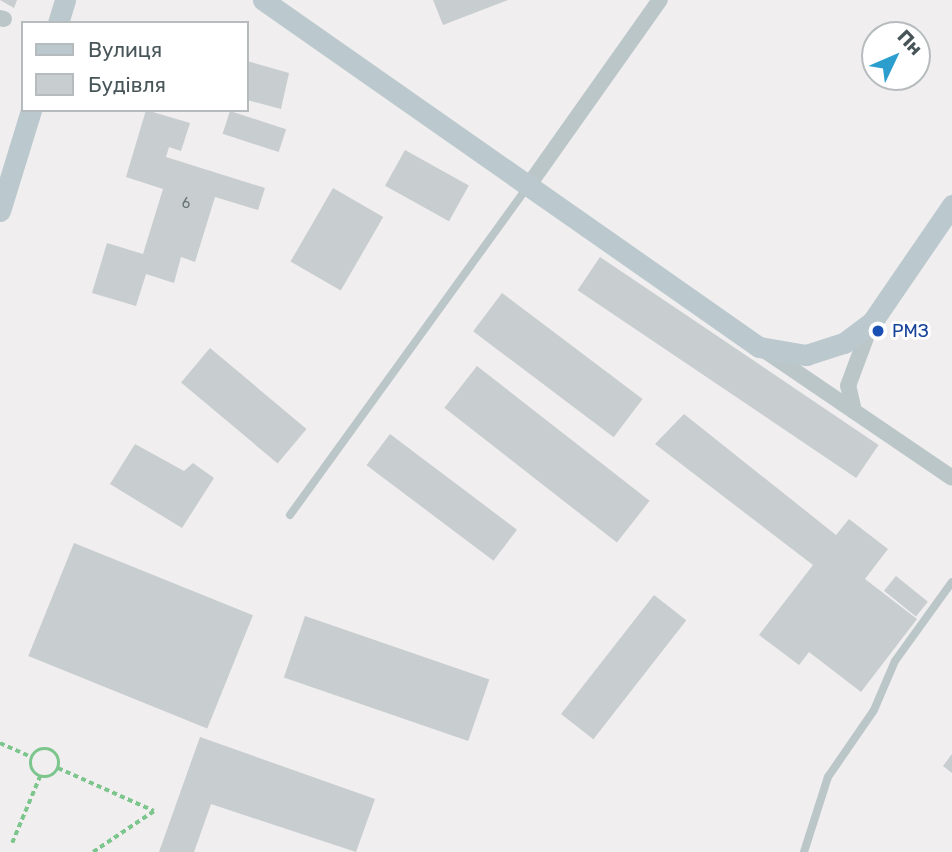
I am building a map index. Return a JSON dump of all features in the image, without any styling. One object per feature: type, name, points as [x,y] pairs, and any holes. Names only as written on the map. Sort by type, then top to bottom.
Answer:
[{"type":"main road","points":[[59,21],[65,0]]},
{"type":"main road","points":[[263,0],[531,182],[759,346],[806,355],[844,343],[872,322],[952,205]]},
{"type":"main road","points":[[0,211],[30,112]]},
{"type":"street","points":[[531,182],[660,0]]},
{"type":"street","points":[[853,411],[848,386],[872,322]]},
{"type":"street","points":[[759,346],[952,478]]},
{"type":"lane","points":[[290,515],[531,182]]},
{"type":"lane","points":[[804,852],[828,778],[874,710],[895,661],[952,582]]},
{"type":"path","points":[[0,743],[32,757],[40,776]]},
{"type":"path","points":[[32,757],[48,749],[58,768],[154,811],[93,852]]},
{"type":"path","points":[[12,843],[40,776],[58,768]]},
{"type":"building","points":[[0,0],[17,0],[14,8]]},
{"type":"building","points":[[433,0],[508,0],[443,25]]},
{"type":"building","points":[[248,61],[289,73],[281,109],[248,100]]},
{"type":"building","points":[[145,112],[153,112],[190,123],[181,151],[169,147],[166,157],[265,188],[258,210],[215,197],[195,262],[181,257],[174,283],[146,274],[136,306],[92,293],[107,243],[143,254],[163,189],[126,177]]},
{"type":"building","points":[[230,112],[286,129],[279,152],[223,134]]},
{"type":"building","points":[[405,150],[469,185],[449,221],[385,186]]},
{"type":"building","points":[[333,188],[383,217],[341,291],[290,262]]},
{"type":"building","points":[[600,257],[879,445],[856,478],[578,290]]},
{"type":"building","points":[[502,293],[643,399],[614,437],[473,331]]},
{"type":"building","points":[[210,348],[307,429],[278,463],[181,382]]},
{"type":"building","points":[[477,366],[650,501],[617,543],[444,408]]},
{"type":"building","points":[[684,414],[836,535],[849,519],[888,549],[865,579],[917,619],[861,692],[809,652],[799,665],[759,635],[813,565],[655,444]]},
{"type":"building","points":[[390,434],[517,530],[494,561],[367,465]]},
{"type":"building","points":[[135,444],[184,471],[193,463],[214,478],[182,528],[110,484]]},
{"type":"building","points":[[74,543],[253,615],[207,728],[28,656]]},
{"type":"building","points":[[896,576],[928,602],[916,617],[884,591]]},
{"type":"building","points":[[654,595],[686,620],[593,739],[561,714]]},
{"type":"building","points":[[305,616],[489,679],[468,741],[284,677]]},
{"type":"building","points":[[200,737],[375,799],[356,852],[211,804],[194,852],[159,852]]},
{"type":"building","points":[[952,754],[952,773],[943,766]]},
{"type":"place","name":"РМЗ","points":[[878,331]]}]
